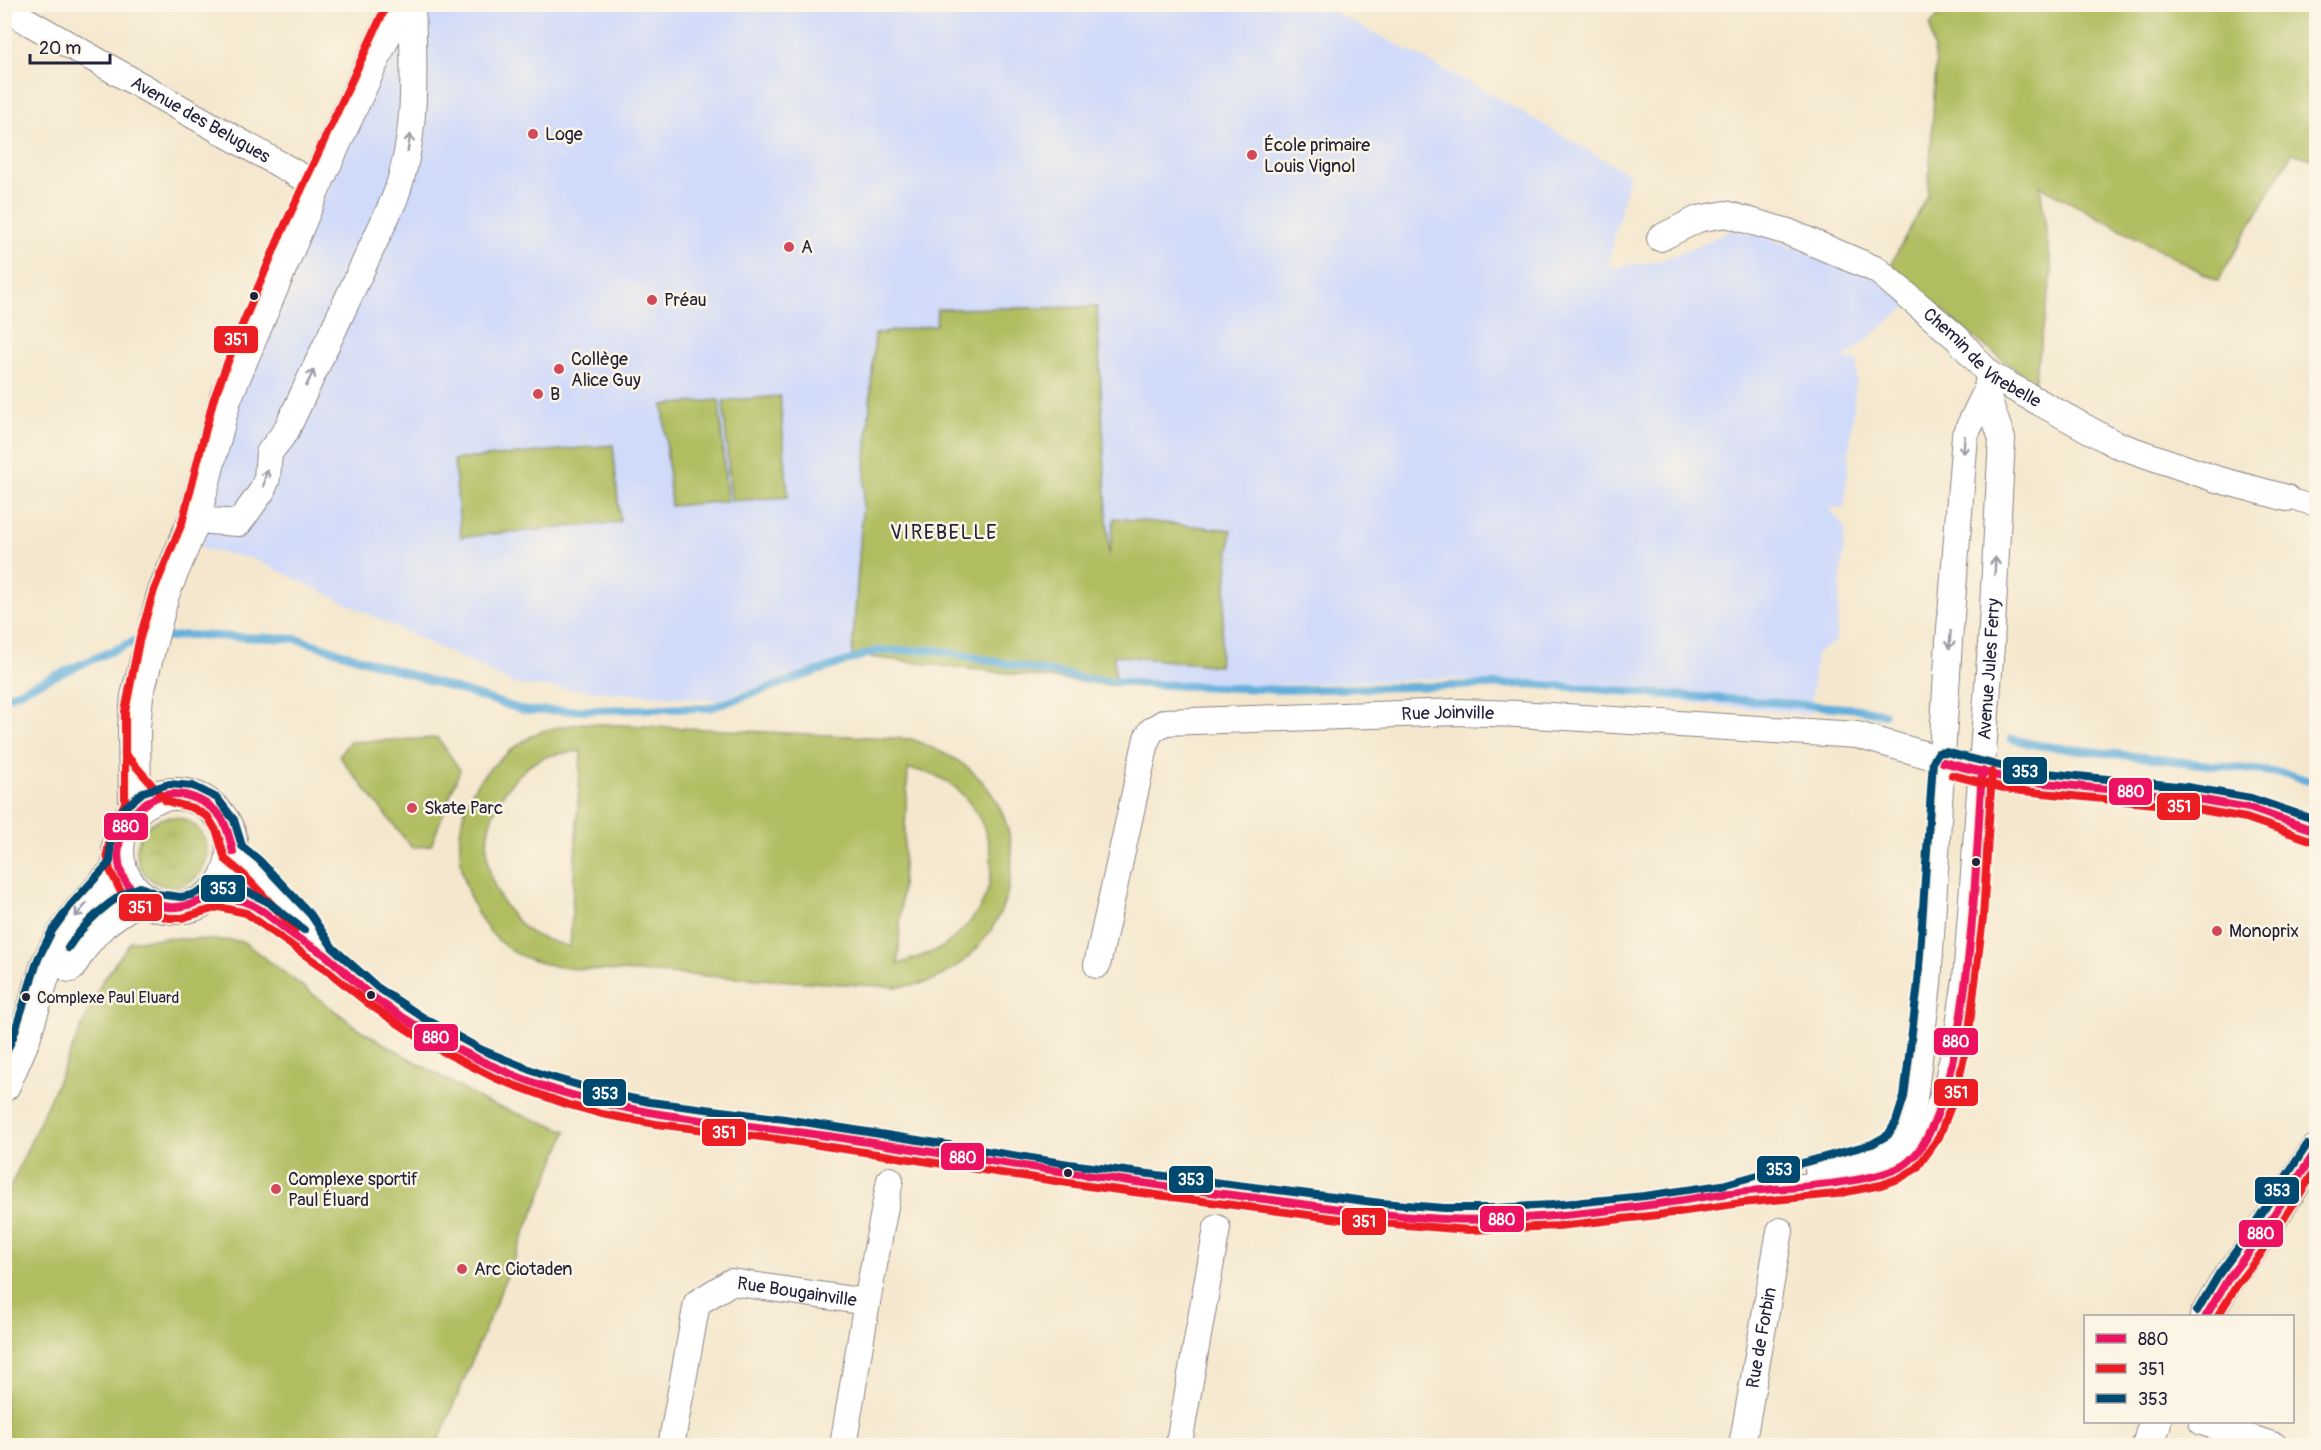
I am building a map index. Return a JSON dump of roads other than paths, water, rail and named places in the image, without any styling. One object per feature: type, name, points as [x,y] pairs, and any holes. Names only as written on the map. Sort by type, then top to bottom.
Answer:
[{"type":"street","points":[[135,809],[137,696],[160,604],[177,518],[212,396],[302,177],[380,4]]},
{"type":"street","points":[[160,604],[194,520],[231,380],[315,186],[399,4]]},
{"type":"street","points":[[194,520],[239,523],[262,491],[267,478],[269,453],[286,431],[394,200],[403,176],[411,140],[412,4]]},
{"type":"street","name":"Avenue des Belugues","points":[[4,8],[302,177]]},
{"type":"street","name":"Chemin de Virebelle","points":[[1660,238],[1698,219],[1726,214],[1788,232],[1877,270],[1957,338],[1988,383],[2115,444],[2216,479],[2316,506]]},
{"type":"street","name":"Avenue Jules Ferry","points":[[1740,1192],[1876,1154],[1895,1143],[1906,1126],[1914,1099],[1928,984],[1950,629],[1965,435],[1988,383]]},
{"type":"street","name":"Avenue Jules Ferry","points":[[209,897],[243,901],[262,911],[295,937],[325,955],[381,1001],[420,1027],[477,1059],[538,1084],[602,1103],[648,1112],[783,1129],[1068,1174],[1380,1214],[1444,1219],[1496,1219],[1646,1206],[1740,1192],[1815,1186],[1890,1172],[1907,1162],[1921,1148],[1931,1129],[1947,1084],[1966,980],[1982,771],[2002,439],[1988,383]]},
{"type":"street","name":"Rue Joinville","points":[[1097,965],[1147,738],[1152,730],[1165,722],[1458,712],[1857,735],[1890,743],[1943,762],[2014,780],[2186,796],[2249,808],[2316,831]]},
{"type":"street","points":[[135,749],[172,794]]},
{"type":"street","points":[[172,794],[188,794],[216,809],[231,836],[233,852],[226,878],[209,897],[196,905],[181,908],[153,904],[141,897],[124,878],[118,851],[120,835],[135,809],[152,798],[172,794]]},
{"type":"street","name":"Avenue Jules Ferry","points":[[233,852],[303,922],[325,955]]},
{"type":"street","points":[[4,1084],[23,1041],[47,964],[79,912],[120,866]]},
{"type":"street","points":[[23,1041],[81,946],[95,928],[114,912],[141,897]]},
{"type":"street","points":[[2207,1315],[2228,1279],[2251,1249],[2316,1151]]},
{"type":"street","name":"Rue Bougainville","points":[[843,1446],[890,1180]]},
{"type":"street","points":[[1183,1445],[1217,1228]]},
{"type":"street","name":"Rue de Forbin","points":[[1742,1446],[1780,1231]]},
{"type":"street","name":"Rue Bougainville","points":[[671,1446],[697,1303],[731,1282],[867,1302]]},
{"type":"street","points":[[2148,1446],[2155,1423]]},
{"type":"street","points":[[2205,1423],[2275,1446]]},
{"type":"waterway","points":[[158,639],[185,635],[297,639],[526,711],[710,708],[876,651],[934,650],[1087,679],[1145,684],[1283,690],[1528,684],[1860,709],[1884,714]]},
{"type":"waterway","points":[[4,698],[135,641],[145,640]]},
{"type":"waterway","points":[[2012,739],[2036,745],[2288,774],[2316,783]]},
{"type":"place","name":"Loge","points":[[533,134]]},
{"type":"place","name":"École primaire Louis Vignol","points":[[1252,155]]},
{"type":"place","name":"A","points":[[789,247]]},
{"type":"place","name":"Préau","points":[[652,300]]},
{"type":"place","name":"Collège Alice Guy","points":[[559,369]]},
{"type":"place","name":"B","points":[[538,394]]},
{"type":"place","name":"Skate Parc","points":[[412,808]]},
{"type":"place","name":"Monoprix","points":[[2217,931]]},
{"type":"place","name":"Complexe Paul Eluard","points":[[26,997]]},
{"type":"place","name":"Complexe sportif Paul Éluard","points":[[276,1189]]},
{"type":"place","name":"Arc Ciotaden","points":[[462,1269]]},
{"type":"district","name":"VIREBELLE","points":[[944,532]]}]
